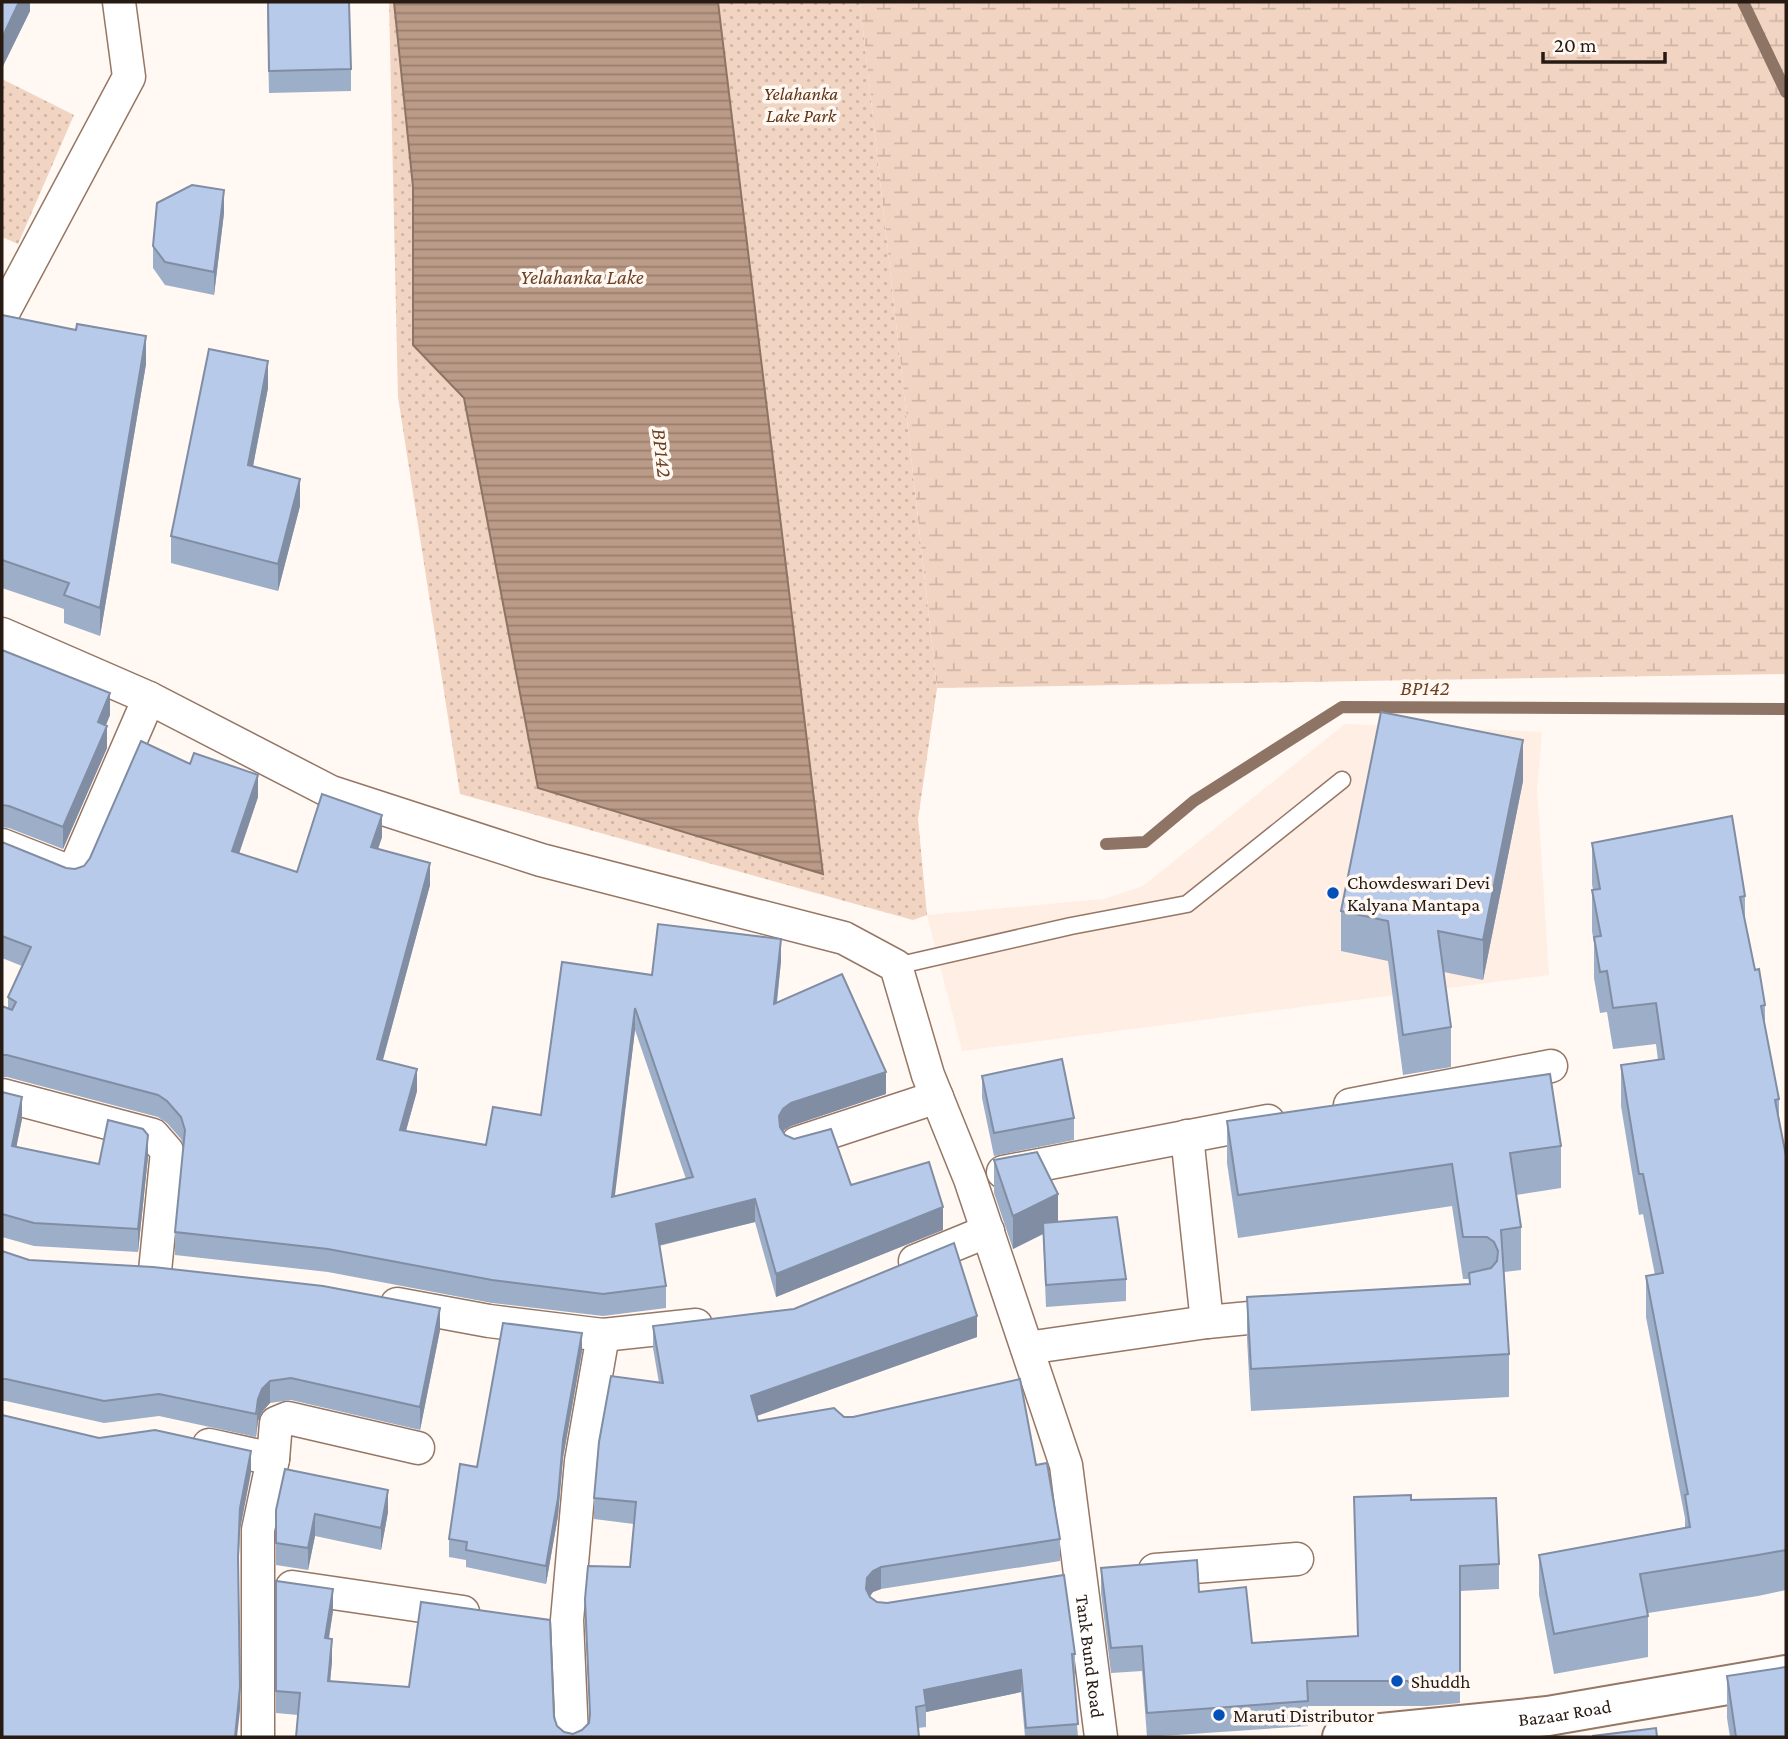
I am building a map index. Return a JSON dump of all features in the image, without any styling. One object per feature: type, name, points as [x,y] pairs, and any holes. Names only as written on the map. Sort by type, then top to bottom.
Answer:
[{"type":"street","points":[[2,314],[129,77],[119,2]]},
{"type":"street","points":[[2,634],[149,698],[331,792],[541,860],[844,939],[896,966]]},
{"type":"street","points":[[2,845],[73,873],[149,698]]},
{"type":"street","name":"Tank Bund Road","points":[[896,966],[928,1075],[970,1179],[1027,1348],[1024,1381],[1066,1465],[1091,1576],[1101,1737]]},
{"type":"street","points":[[970,1179],[1551,1066]]},
{"type":"street","points":[[2,1095],[153,1135],[167,1151],[155,1272]]},
{"type":"street","points":[[797,1143],[937,1097]]},
{"type":"street","points":[[1187,1136],[1208,1322]]},
{"type":"street","points":[[887,1272],[988,1231]]},
{"type":"street","points":[[366,1298],[489,1321],[603,1335],[721,1322]]},
{"type":"street","points":[[1027,1348],[1208,1322],[1317,1312]]},
{"type":"street","points":[[572,1737],[552,1621],[603,1335]]},
{"type":"street","points":[[258,1737],[258,1530],[273,1459],[276,1423],[288,1419],[418,1448]]},
{"type":"street","points":[[182,1439],[273,1459]]},
{"type":"street","points":[[1091,1576],[1297,1559]]},
{"type":"street","points":[[256,1581],[498,1617]]},
{"type":"street","name":"Bazaar Road","points":[[1342,1737],[1521,1728],[1548,1716],[1786,1675]]},
{"type":"lane","points":[[896,966],[1071,926],[1187,904],[1342,780]]},
{"type":"shaded area","name":"Chowdeswari Devi Kalyana Mantapa","points":[[1345,724],[1542,732],[1537,789],[1549,975],[962,1051],[927,915],[1104,899],[1143,886]]},
{"type":"green space","name":"Yelahanka Lake Park","points":[[389,2],[394,2],[413,187],[413,345],[464,398],[538,788],[822,873],[718,2],[860,2],[937,688],[918,819],[927,915],[913,920],[460,794],[398,397]]},
{"type":"green space","points":[[860,2],[1786,2],[1786,674],[937,688]]},
{"type":"green space","points":[[2,79],[74,115],[18,244],[2,237]]},
{"type":"water","name":"Yelahanka Lake","points":[[394,2],[718,2],[823,874],[538,788],[464,398],[413,345],[413,187]]},
{"type":"building","points":[[2,2],[19,2],[3,36],[2,35]]},
{"type":"building","points":[[268,2],[349,2],[351,69],[269,71]]},
{"type":"building","points":[[192,185],[224,190],[214,272],[165,262],[153,246],[157,203]]},
{"type":"building","points":[[2,315],[76,330],[77,324],[146,336],[100,608],[64,595],[69,583],[2,560]]},
{"type":"building","points":[[209,349],[268,361],[248,465],[300,479],[278,564],[171,536]]},
{"type":"building","points":[[2,650],[110,693],[98,722],[107,726],[63,827],[2,805]]},
{"type":"building","points":[[1381,712],[1523,740],[1483,940],[1438,931],[1451,1027],[1403,1035],[1388,921],[1341,911]]},
{"type":"building","points":[[141,741],[190,764],[194,753],[258,775],[232,851],[297,872],[322,794],[382,815],[371,847],[430,863],[377,1059],[417,1069],[400,1130],[486,1145],[493,1107],[541,1115],[562,962],[652,975],[658,924],[781,939],[774,1004],[842,974],[886,1072],[791,1103],[779,1116],[780,1127],[785,1135],[794,1139],[831,1129],[851,1185],[929,1162],[943,1207],[776,1274],[755,1199],[656,1224],[666,1286],[603,1294],[492,1280],[328,1249],[175,1232],[185,1130],[181,1117],[167,1101],[158,1095],[2,1055],[2,1006],[12,1010],[16,1002],[8,997],[31,947],[2,936],[2,842],[66,868],[84,866],[90,858]],"holes":[[[635,1008],[693,1177],[612,1197]]]},
{"type":"building","points":[[1732,816],[1745,896],[1740,897],[1755,970],[1759,969],[1765,1005],[1761,1006],[1779,1099],[1775,1100],[1786,1156],[1786,1550],[1640,1574],[1648,1616],[1554,1634],[1539,1555],[1690,1527],[1685,1495],[1688,1494],[1646,1276],[1663,1273],[1643,1174],[1639,1174],[1621,1065],[1664,1059],[1656,1003],[1613,1008],[1607,971],[1600,972],[1594,937],[1601,936],[1592,890],[1600,889],[1592,843]]},
{"type":"building","points":[[1062,1059],[1074,1118],[994,1133],[982,1076]]},
{"type":"building","points":[[1550,1074],[1561,1146],[1510,1153],[1521,1227],[1501,1230],[1509,1354],[1251,1369],[1247,1297],[1470,1284],[1469,1273],[1491,1268],[1497,1261],[1498,1251],[1494,1242],[1487,1237],[1463,1237],[1452,1164],[1238,1195],[1227,1121]]},
{"type":"building","points":[[2,1092],[22,1097],[12,1146],[99,1164],[108,1120],[143,1129],[148,1135],[138,1229],[34,1223],[2,1214]]},
{"type":"building","points":[[1037,1152],[1058,1194],[1013,1216],[994,1160]]},
{"type":"building","points":[[1117,1217],[1126,1279],[1046,1285],[1043,1223]]},
{"type":"building","points":[[954,1243],[977,1316],[751,1396],[758,1421],[834,1408],[844,1417],[853,1417],[1020,1379],[1036,1465],[1047,1463],[1060,1539],[881,1567],[867,1578],[866,1589],[870,1597],[877,1602],[887,1603],[1064,1575],[1075,1654],[1072,1654],[1078,1724],[1026,1728],[1021,1670],[924,1690],[926,1705],[916,1707],[919,1737],[296,1737],[300,1693],[276,1691],[276,1581],[333,1589],[325,1638],[332,1639],[328,1681],[409,1687],[421,1602],[550,1620],[554,1717],[557,1726],[564,1732],[573,1734],[582,1730],[589,1723],[590,1714],[585,1599],[588,1566],[630,1567],[636,1502],[594,1498],[599,1442],[611,1376],[663,1383],[653,1326],[794,1309]]},
{"type":"building","points":[[2,1251],[29,1260],[153,1267],[323,1286],[440,1308],[420,1407],[291,1378],[270,1381],[262,1389],[256,1414],[159,1394],[104,1401],[2,1379]]},
{"type":"building","points":[[503,1323],[582,1333],[563,1440],[558,1498],[546,1566],[466,1550],[467,1542],[449,1539],[460,1464],[477,1467]]},
{"type":"building","points":[[2,1415],[99,1438],[155,1430],[251,1451],[240,1508],[240,1687],[235,1737],[2,1737]]},
{"type":"building","points":[[285,1469],[388,1490],[381,1528],[315,1514],[308,1548],[276,1543],[276,1510]]},
{"type":"building","points":[[1411,1495],[1411,1500],[1496,1498],[1499,1564],[1460,1566],[1460,1678],[1427,1681],[1307,1681],[1308,1701],[1147,1713],[1142,1646],[1111,1648],[1101,1568],[1197,1560],[1199,1592],[1246,1587],[1252,1643],[1358,1636],[1354,1497]]},
{"type":"building","points":[[1786,1667],[1786,1737],[1736,1737],[1727,1676]]},
{"type":"building","points":[[1656,1728],[1657,1737],[1593,1737],[1593,1736]]},
{"type":"waterway","points":[[1743,2],[1786,92]]},
{"type":"waterway","name":"BP142","points":[[1106,844],[1145,842],[1194,801],[1342,707],[1786,709]]},
{"type":"place","name":"Chowdeswari Devi Kalyana Mantapa","points":[[1333,893]]},
{"type":"place","name":"Shuddh","points":[[1397,1681]]},
{"type":"place","name":"Maruti Distributor","points":[[1219,1715]]}]
